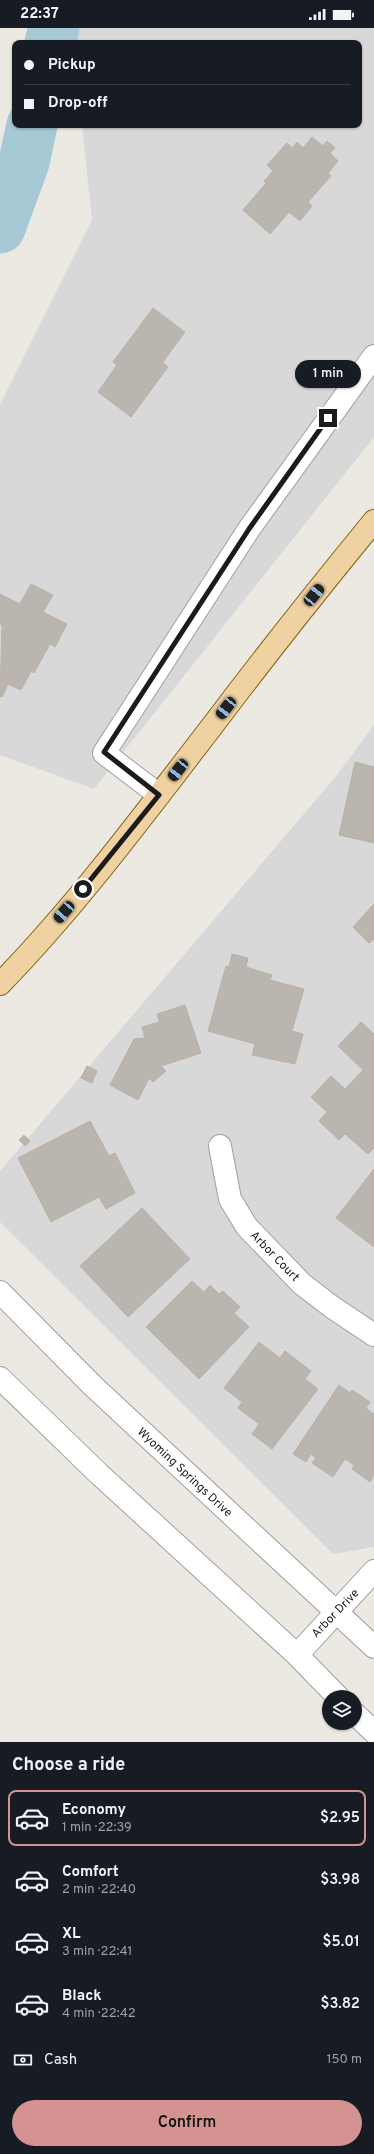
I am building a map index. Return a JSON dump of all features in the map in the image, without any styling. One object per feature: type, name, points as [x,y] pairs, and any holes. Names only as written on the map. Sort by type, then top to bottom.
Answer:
[{"type":"main road","points":[[0,984],[74,901],[159,795],[274,645],[374,521]]},
{"type":"street","points":[[159,795],[104,752],[249,529],[374,356]]},
{"type":"street","name":"Arbor Court","points":[[220,1146],[230,1199],[247,1227],[302,1284],[332,1307],[374,1335]]},
{"type":"street","name":"Wyoming Springs Drive","points":[[0,1292],[92,1386],[374,1647]]},
{"type":"street","points":[[0,1378],[99,1474],[297,1655],[331,1690]]},
{"type":"street","name":"Arbor Drive","points":[[297,1655],[374,1571]]},
{"type":"shaded area","points":[[72,28],[374,28],[374,437],[94,789],[0,755],[0,405],[92,220],[82,128],[362,128],[362,40],[74,40]]},
{"type":"shaded area","points":[[374,725],[374,1547],[333,1554],[0,1222],[0,1171],[337,775]]},
{"type":"building","points":[[312,137],[323,146],[327,141],[335,148],[330,153],[338,161],[328,173],[331,176],[308,202],[312,206],[300,221],[289,212],[270,234],[243,210],[266,183],[264,181],[273,171],[267,165],[287,143],[292,148],[297,142],[303,148]]},
{"type":"building","points":[[153,308],[185,332],[163,362],[168,367],[131,417],[98,392],[117,365],[113,362]]},
{"type":"building","points":[[31,584],[53,595],[43,612],[67,624],[55,647],[50,644],[34,673],[31,671],[21,690],[8,684],[2,697],[0,696],[2,625],[0,624],[0,594],[20,604]]},
{"type":"building","points":[[355,762],[374,767],[374,843],[339,835]]},
{"type":"building","points":[[374,904],[374,939],[369,943],[353,927]]},
{"type":"building","points":[[232,954],[248,958],[246,967],[272,975],[270,980],[304,989],[292,1031],[303,1034],[295,1064],[252,1055],[255,1044],[208,1031],[226,966],[229,967]]},
{"type":"building","points":[[185,1005],[201,1053],[161,1066],[166,1071],[153,1082],[149,1078],[138,1100],[110,1085],[134,1039],[145,1038],[142,1027],[159,1022],[157,1014]]},
{"type":"building","points":[[361,1022],[374,1034],[374,1148],[368,1154],[345,1134],[339,1140],[319,1121],[327,1112],[311,1097],[331,1076],[345,1089],[363,1070],[338,1046]]},
{"type":"building","points":[[87,1066],[97,1071],[92,1083],[81,1078]]},
{"type":"building","points":[[90,1121],[109,1156],[115,1153],[135,1193],[106,1209],[99,1197],[51,1222],[18,1158]]},
{"type":"building","points":[[24,1135],[30,1141],[25,1146],[19,1140]]},
{"type":"building","points":[[374,1169],[374,1247],[336,1218]]},
{"type":"building","points":[[142,1208],[190,1259],[128,1317],[80,1266]]},
{"type":"building","points":[[192,1281],[204,1292],[210,1285],[219,1294],[223,1291],[240,1307],[234,1313],[249,1327],[199,1379],[146,1327]]},
{"type":"building","points":[[259,1342],[280,1358],[285,1351],[311,1371],[305,1379],[318,1389],[272,1449],[252,1434],[259,1424],[238,1408],[242,1402],[224,1388]]},
{"type":"building","points":[[339,1385],[350,1393],[352,1390],[370,1402],[366,1408],[374,1414],[374,1475],[370,1482],[352,1469],[354,1465],[345,1459],[333,1477],[312,1463],[316,1458],[311,1454],[306,1462],[293,1454]]},
{"type":"waterway","points":[[51,40],[54,28]]},
{"type":"waterway","points":[[0,228],[24,162],[31,128]]},
{"type":"route","points":[[83,889],[159,795],[104,752],[249,529],[328,418]]}]
